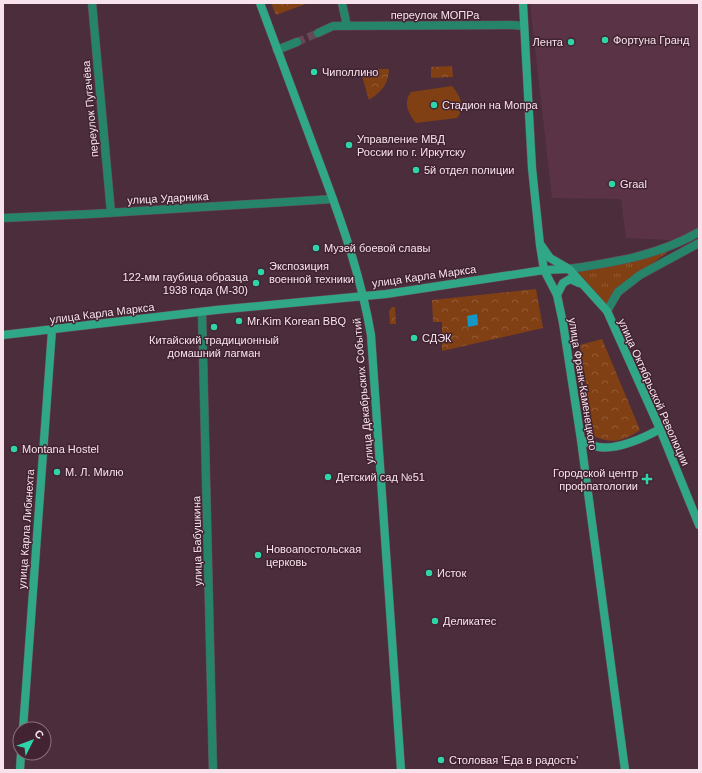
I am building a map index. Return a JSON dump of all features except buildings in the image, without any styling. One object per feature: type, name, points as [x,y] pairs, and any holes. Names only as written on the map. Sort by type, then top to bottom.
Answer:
[{"type":"main road","name":"улица Декабрьских Событий","points":[[260,3],[334,199],[364,296],[371,336],[401,770]]},
{"type":"main road","name":"улица Франк-Каменецкого","points":[[523,3],[523,26],[532,168],[540,245],[544,270],[557,295],[563,323],[581,440],[625,770]]},
{"type":"main road","name":"улица Октябрьской Революции","points":[[540,245],[550,258],[569,269],[606,311],[660,429],[699,525]]},
{"type":"main road","name":"улица Карла Маркса","points":[[3,335],[124,320],[393,293],[544,270],[569,269]]},
{"type":"main road","points":[[557,295],[563,283],[570,279],[582,284]]},
{"type":"main road","name":"улица Карла Либкнехта","points":[[23,721],[52,330]]},
{"type":"main road","points":[[581,440],[600,447],[622,446],[645,438],[660,429]]},
{"type":"street","name":"переулок Пугачёва","points":[[92,3],[111,213]]},
{"type":"street","points":[[342,3],[347,26]]},
{"type":"street","name":"переулок МОПРа","points":[[318,33],[333,26],[523,26]]},
{"type":"street","points":[[277,50],[297,42]]},
{"type":"street","name":"улица Ударника","points":[[3,218],[334,199]]},
{"type":"street","name":"улица Карла Маркса","points":[[569,269],[634,258],[658,251],[699,232]]},
{"type":"street","points":[[606,311],[618,292],[633,281],[699,243]]},
{"type":"street","name":"улица Бабушкина","points":[[202,312],[213,770]]},
{"type":"shaded area","points":[[530,3],[699,3],[699,231],[693,236],[670,240],[626,238],[621,199],[552,198]]},
{"type":"green space","points":[[271,3],[308,3],[276,15]]},
{"type":"green space","points":[[452,66],[453,77],[431,78],[431,67]]},
{"type":"green space","points":[[360,69],[389,69],[384,87],[369,100]]},
{"type":"green space","name":"Стадион на Мопра","points":[[452,86],[461,102],[460,114],[457,118],[416,123],[409,112],[407,104],[407,100],[411,92]]},
{"type":"green space","points":[[669,251],[617,289],[607,305],[577,271],[612,265]]},
{"type":"green space","points":[[536,289],[543,328],[442,351],[442,322],[433,322],[432,300]]},
{"type":"green space","points":[[392,307],[395,307],[396,324],[390,324],[389,311]]},
{"type":"green space","points":[[602,339],[640,430],[628,437],[611,441],[599,439],[593,436],[580,345]]},
{"type":"water","points":[[477,314],[478,325],[468,327],[467,316]]},
{"type":"tunnel","points":[[297,42],[318,33]]},
{"type":"place","name":"Фортуна Гранд","points":[[605,40]]},
{"type":"place","name":"Лента","points":[[571,42]]},
{"type":"place","name":"Чиполлино","points":[[314,72]]},
{"type":"place","name":"Стадион на Мопра","points":[[434,105]]},
{"type":"place","name":"Управление МВД России по г. Иркутску","points":[[349,145]]},
{"type":"place","name":"5й отдел полиции","points":[[416,170]]},
{"type":"place","name":"Graal","points":[[612,184]]},
{"type":"place","name":"Музей боевой славы","points":[[316,248]]},
{"type":"place","name":"Экспозиция военной техники","points":[[261,272]]},
{"type":"place","name":"122-мм гаубица образца 1938 года (М-30)","points":[[256,283]]},
{"type":"place","name":"Mr.Kim Korean BBQ","points":[[239,321]]},
{"type":"place","name":"Китайский традиционный домашний лагман","points":[[214,327]]},
{"type":"place","name":"СДЭК","points":[[414,338]]},
{"type":"place","name":"Montana Hostel","points":[[14,449]]},
{"type":"place","name":"М. Л. Милю","points":[[57,472]]},
{"type":"place","name":"Детский сад №51","points":[[328,477]]},
{"type":"place","name":"Городской центр профпатологии","points":[[647,479]]},
{"type":"place","name":"Новоапостольская церковь","points":[[258,555]]},
{"type":"place","name":"Исток","points":[[429,573]]},
{"type":"place","name":"Деликатес","points":[[435,621]]},
{"type":"place","name":"Столовая 'Еда в радость'","points":[[441,760]]}]
